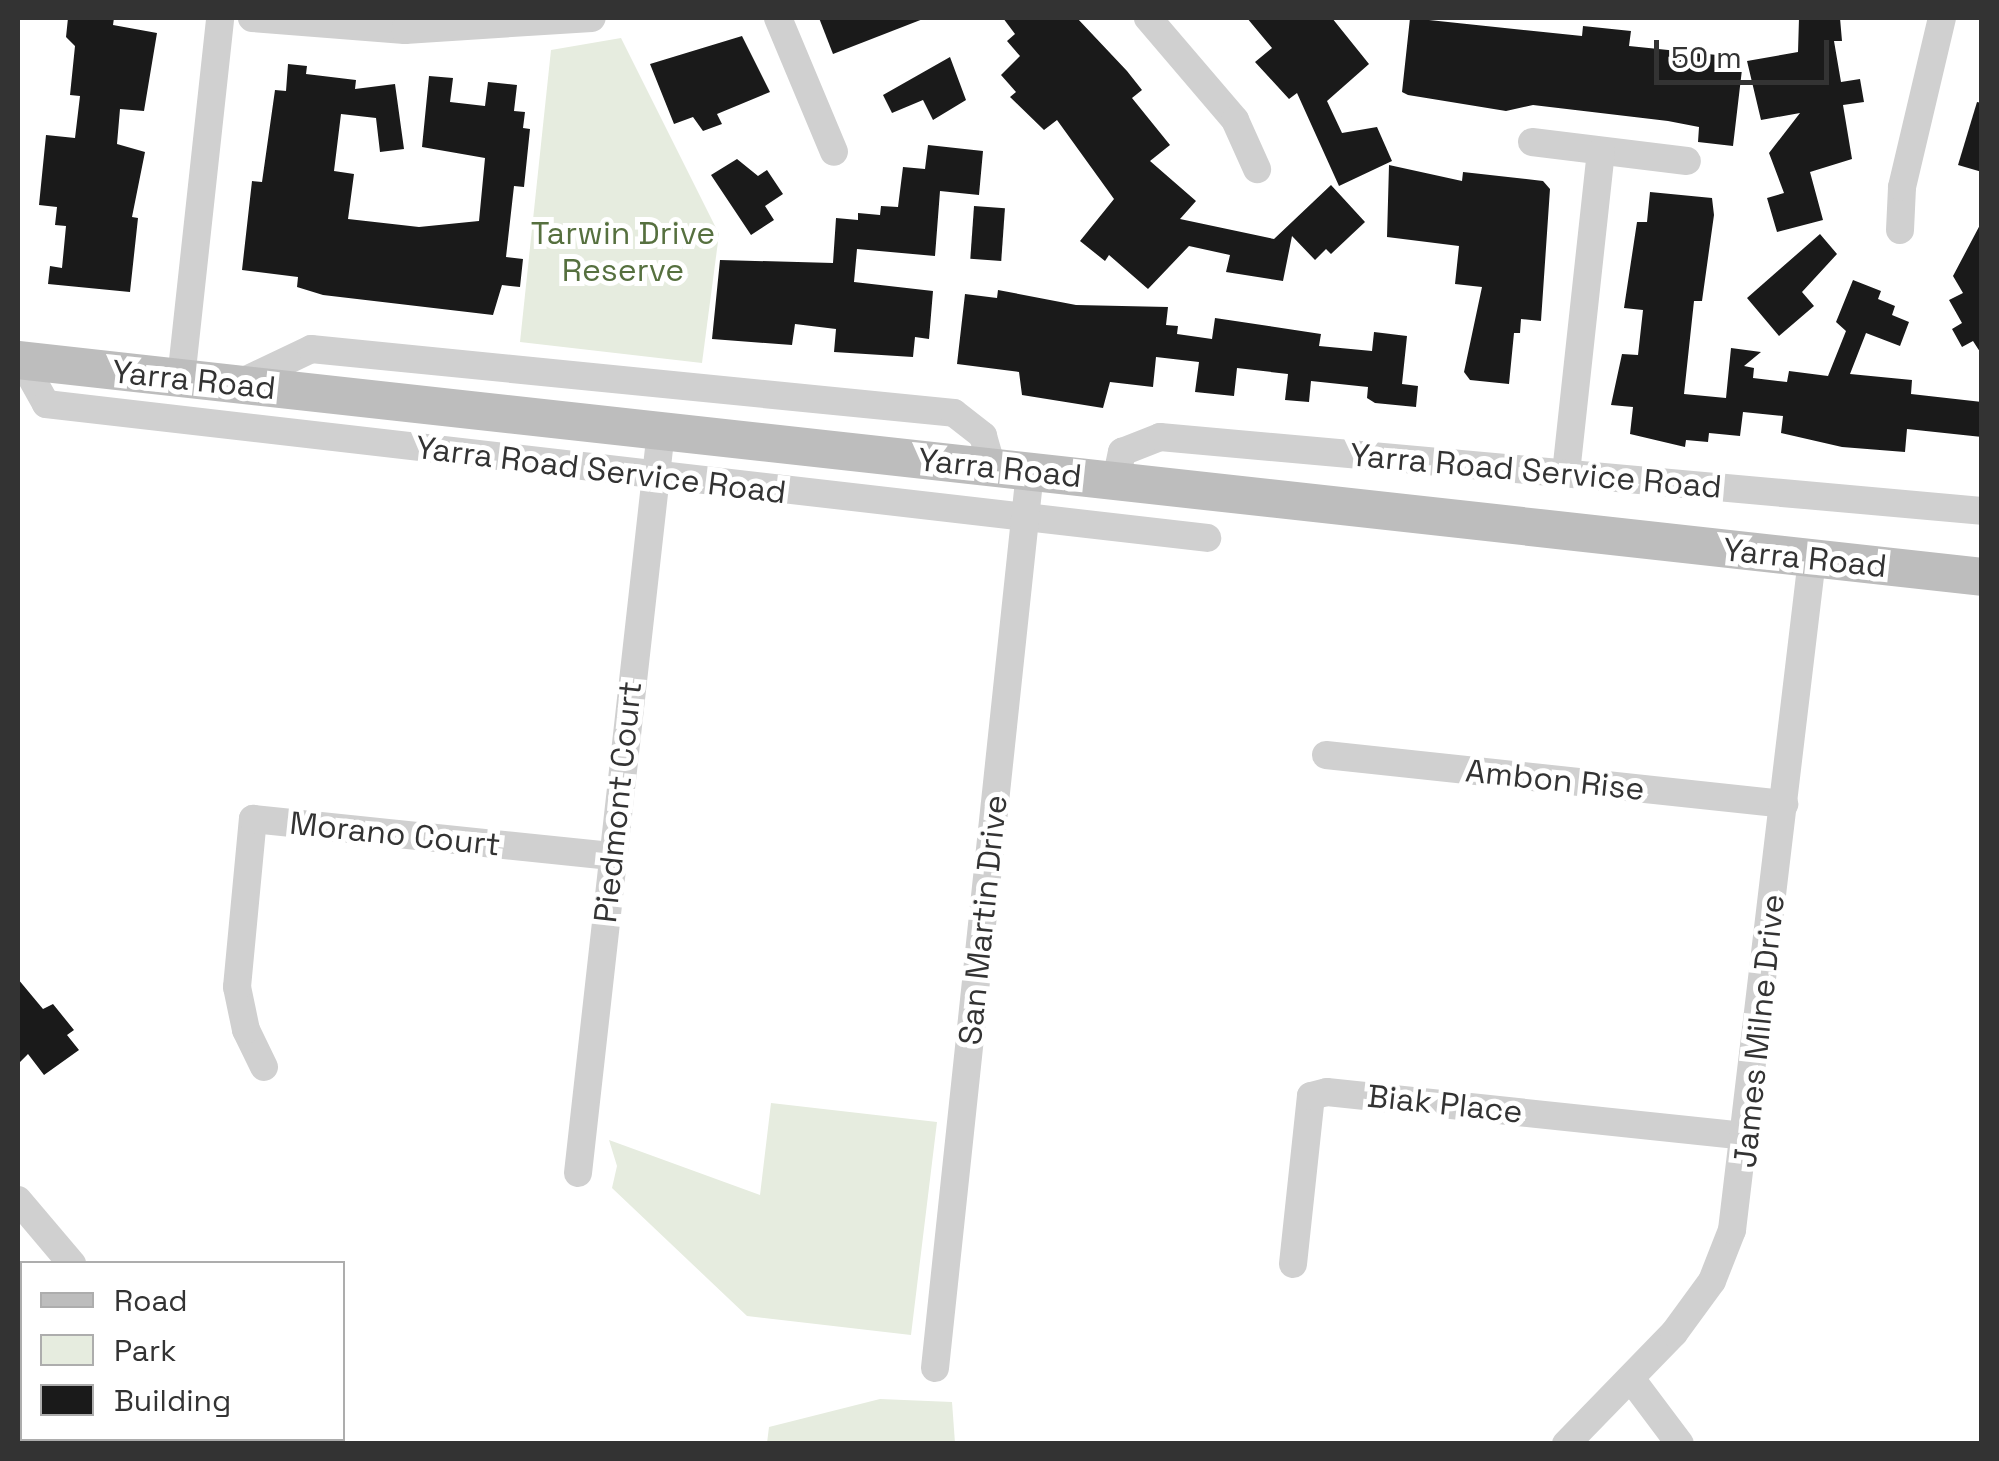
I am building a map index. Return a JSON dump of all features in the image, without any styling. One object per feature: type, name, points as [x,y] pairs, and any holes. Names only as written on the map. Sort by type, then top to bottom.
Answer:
[{"type":"main road","name":"Yarra Road","points":[[20,361],[1982,577]]},
{"type":"street","points":[[181,380],[220,18]]},
{"type":"street","points":[[252,18],[406,30],[592,18]]},
{"type":"street","points":[[778,18],[834,152]]},
{"type":"street","points":[[1148,18],[1235,120],[1256,169]]},
{"type":"street","points":[[1900,230],[1902,187],[1942,18]]},
{"type":"street","points":[[1532,142],[1687,161]]},
{"type":"street","points":[[1566,473],[1601,152]]},
{"type":"street","points":[[236,384],[311,349],[954,413],[983,436],[992,468]]},
{"type":"street","name":"Yarra Road Service Road","points":[[20,361],[46,404],[656,478],[1207,538]]},
{"type":"street","name":"Piedmont Court","points":[[578,1173],[661,431]]},
{"type":"street","name":"Yarra Road Service Road","points":[[1116,480],[1122,452],[1160,436],[1982,511]]},
{"type":"street","name":"San Martin Drive","points":[[935,1368],[1030,472]]},
{"type":"street","name":"James Milne Drive","points":[[1566,1444],[1632,1380],[1712,1282],[1732,1230],[1748,1136],[1812,559]]},
{"type":"street","name":"Ambon Rise","points":[[1326,755],[1784,804]]},
{"type":"street","name":"Morano Court","points":[[264,1067],[246,1030],[237,986],[254,819],[611,856]]},
{"type":"street","name":"Biak Place","points":[[1293,1264],[1311,1096],[1327,1092],[1748,1136]]},
{"type":"street","points":[[18,1200],[69,1261]]},
{"type":"street","points":[[1632,1380],[1680,1444]]},
{"type":"green space","name":"Tarwin Drive Reserve","points":[[621,38],[719,234],[702,363],[520,342],[551,50]]},
{"type":"green space","points":[[771,1103],[937,1122],[911,1335],[747,1316],[612,1188],[617,1166],[609,1140],[760,1195]]},
{"type":"green space","points":[[880,1399],[952,1402],[955,1443],[767,1443],[769,1427]]},
{"type":"building","points":[[68,18],[114,18],[113,25],[157,33],[144,111],[120,109],[117,144],[145,152],[132,217],[138,218],[130,292],[48,284],[50,266],[62,268],[66,226],[55,225],[57,207],[39,205],[46,135],[75,138],[80,96],[70,95],[75,46],[66,37]]},
{"type":"building","points":[[819,18],[923,18],[923,19],[833,54]]},
{"type":"building","points":[[1003,18],[1077,18],[1127,71],[1142,90],[1132,98],[1170,145],[1150,161],[1196,201],[1180,219],[1274,239],[1331,185],[1365,222],[1331,254],[1326,249],[1315,260],[1292,236],[1283,281],[1226,272],[1230,255],[1189,246],[1148,289],[1109,255],[1105,261],[1080,241],[1114,199],[1057,120],[1044,130],[1010,97],[1016,92],[1001,75],[1020,56],[1007,41],[1015,34]]},
{"type":"building","points":[[1247,18],[1332,18],[1369,64],[1327,101],[1342,133],[1377,127],[1392,161],[1339,186],[1297,93],[1289,99],[1255,62],[1272,48]]},
{"type":"building","points":[[1410,18],[1582,36],[1583,26],[1631,31],[1629,46],[1727,56],[1726,64],[1743,61],[1733,146],[1698,142],[1699,127],[1668,121],[1533,105],[1506,111],[1408,95],[1402,92]]},
{"type":"building","points":[[1799,18],[1840,18],[1842,41],[1834,41],[1841,82],[1860,79],[1864,102],[1843,105],[1852,159],[1810,172],[1823,220],[1777,232],[1767,198],[1784,193],[1769,153],[1800,113],[1761,120],[1747,61],[1798,52]]},
{"type":"building","points":[[742,36],[770,92],[717,114],[722,124],[703,131],[693,117],[674,124],[650,64]]},
{"type":"building","points":[[950,57],[966,100],[933,120],[923,100],[892,113],[883,95]]},
{"type":"building","points":[[288,64],[307,66],[306,74],[356,80],[355,89],[395,84],[404,149],[380,152],[376,118],[341,114],[334,171],[354,174],[348,219],[419,227],[479,221],[485,158],[422,147],[429,76],[453,78],[450,102],[485,106],[488,82],[517,85],[514,111],[525,112],[523,128],[530,129],[524,187],[514,186],[506,257],[523,259],[520,287],[502,285],[493,315],[323,295],[297,287],[298,277],[242,270],[252,181],[262,182],[275,90],[286,91]]},
{"type":"building","points":[[1977,102],[1982,103],[1982,172],[1958,165]]},
{"type":"building","points":[[928,145],[983,151],[979,195],[940,191],[935,256],[857,249],[854,282],[933,291],[929,339],[915,337],[913,357],[834,352],[836,329],[795,324],[792,345],[712,339],[720,260],[833,263],[836,218],[858,220],[858,213],[880,215],[881,206],[898,207],[903,167],[925,169]]},
{"type":"building","points":[[737,159],[758,176],[767,170],[783,194],[765,206],[774,220],[751,235],[711,175]]},
{"type":"building","points":[[1389,165],[1462,181],[1463,172],[1543,181],[1550,189],[1541,321],[1521,319],[1520,333],[1514,333],[1509,384],[1470,380],[1464,372],[1482,287],[1455,284],[1459,246],[1387,237]]},
{"type":"building","points":[[1650,192],[1712,198],[1714,215],[1702,301],[1694,301],[1684,394],[1726,398],[1731,348],[1761,352],[1744,366],[1754,368],[1753,378],[1787,382],[1789,371],[1828,376],[1846,331],[1836,322],[1853,280],[1881,291],[1878,299],[1895,306],[1892,315],[1909,322],[1900,346],[1866,333],[1850,374],[1912,380],[1911,394],[1982,402],[1982,437],[1907,429],[1905,452],[1842,447],[1781,433],[1783,416],[1743,412],[1740,436],[1709,433],[1708,442],[1686,440],[1685,447],[1630,434],[1633,407],[1611,405],[1622,354],[1638,355],[1643,310],[1624,308],[1637,222],[1647,222]]},
{"type":"building","points":[[974,206],[1005,208],[1001,261],[970,259]]},
{"type":"building","points":[[1981,223],[1982,355],[1973,341],[1962,347],[1952,329],[1962,323],[1949,300],[1963,293],[1953,276]]},
{"type":"building","points":[[1820,234],[1837,254],[1802,292],[1814,306],[1779,336],[1747,298]]},
{"type":"building","points":[[998,290],[1076,305],[1168,307],[1166,325],[1178,326],[1177,334],[1212,339],[1215,318],[1321,334],[1319,346],[1372,351],[1374,332],[1407,336],[1402,384],[1418,386],[1416,407],[1375,403],[1367,398],[1368,387],[1311,381],[1309,402],[1285,400],[1288,374],[1237,368],[1234,396],[1195,392],[1199,362],[1156,357],[1153,387],[1110,382],[1103,408],[1022,395],[1019,372],[957,364],[965,294],[997,298]]},
{"type":"building","points":[[18,979],[43,1009],[53,1004],[74,1030],[67,1035],[79,1050],[44,1075],[28,1054],[18,1064]]}]
